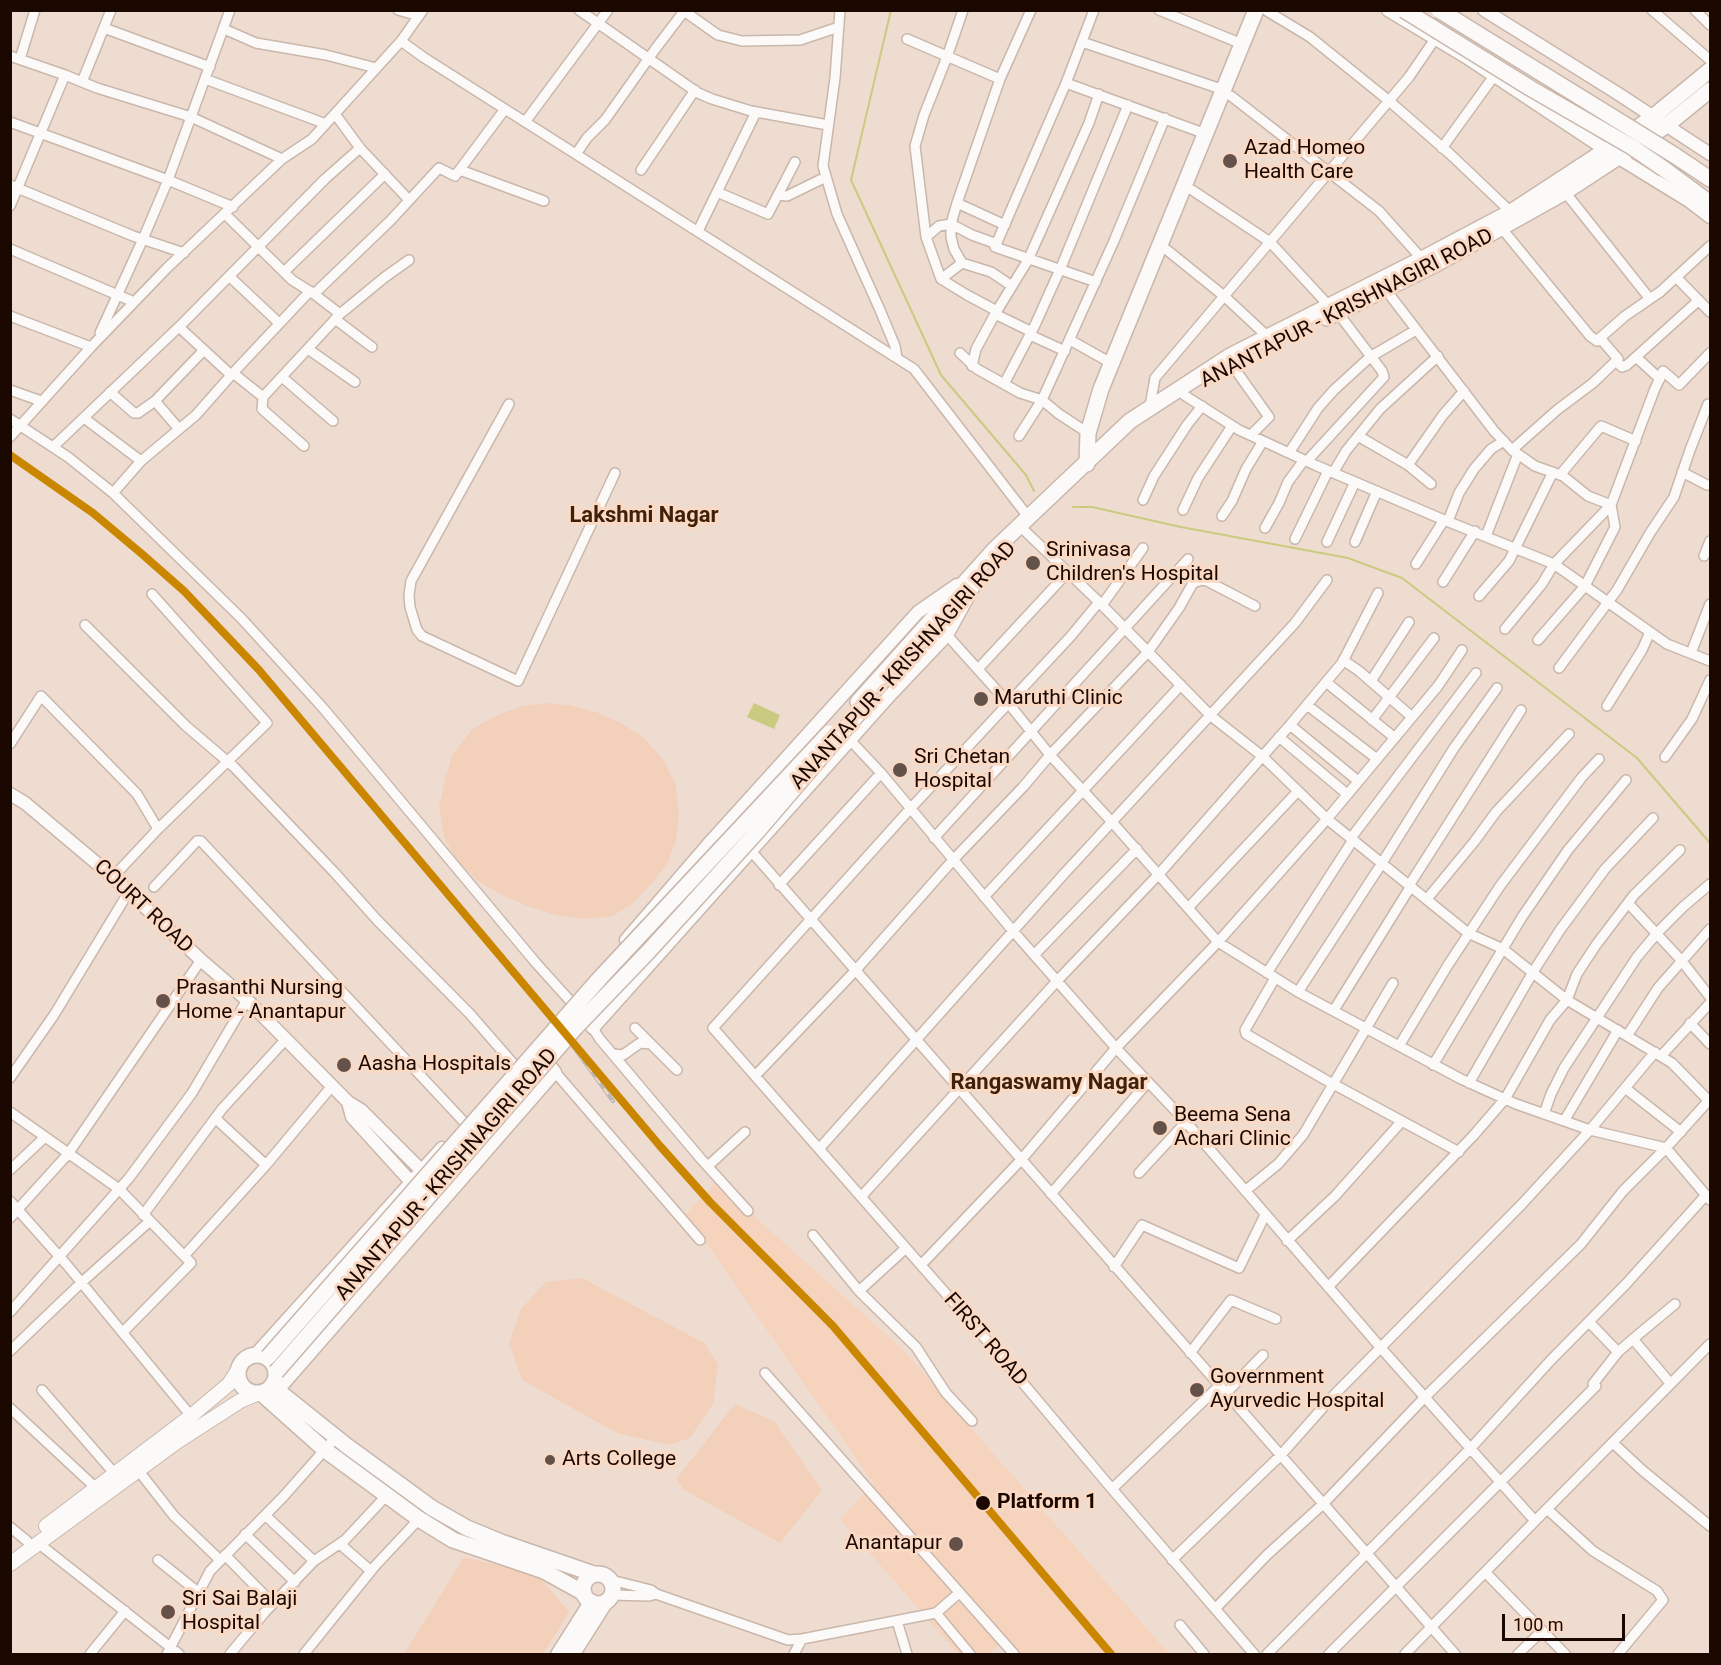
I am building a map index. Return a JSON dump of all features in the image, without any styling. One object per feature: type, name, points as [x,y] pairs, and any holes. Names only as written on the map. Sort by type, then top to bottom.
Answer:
[{"type":"highway","points":[[1106,448],[1098,432],[1099,418],[1117,366],[1192,190],[1242,44],[1256,10]]},
{"type":"highway","points":[[1404,10],[1530,88],[1632,147],[1710,203]]},
{"type":"highway","points":[[1439,10],[1597,106],[1710,179]]},
{"type":"highway","points":[[1087,466],[1088,433],[1111,363],[1206,134],[1267,11]]},
{"type":"highway","name":"ANANTAPUR - KRISHNAGIRI ROAD","points":[[1514,216],[1565,192],[1613,154],[1653,116],[1710,70]]},
{"type":"highway","name":"ANANTAPUR - KRISHNAGIRI ROAD","points":[[238,1370],[245,1359],[262,1356],[601,977],[861,705],[971,582],[995,549],[1027,525],[1150,406],[1230,356],[1267,336],[1386,290],[1514,216],[1613,154],[1667,125],[1710,90]]},
{"type":"highway","name":"ANANTAPUR - KRISHNAGIRI ROAD","points":[[1106,448],[1232,365],[1334,311],[1422,260],[1498,225]]},
{"type":"highway","name":"ANANTAPUR - KRISHNAGIRI ROAD","points":[[269,1387],[575,1028],[756,834],[861,705]]},
{"type":"highway","points":[[262,1356],[272,1361],[269,1387],[325,1450],[420,1519],[453,1539],[544,1571],[601,1595]]},
{"type":"highway","points":[[238,1370],[242,1386],[247,1390],[269,1387],[432,1508],[467,1528],[594,1574],[604,1574],[601,1595],[572,1654]]},
{"type":"highway","points":[[594,1574],[584,1583],[601,1595]]},
{"type":"highway","points":[[559,1654],[601,1595]]},
{"type":"main road","name":"ANANTAPUR - KRISHNAGIRI ROAD","points":[[10,1564],[114,1473],[191,1416],[229,1384],[238,1370]]},
{"type":"main road","name":"ANANTAPUR - KRISHNAGIRI ROAD","points":[[10,1553],[33,1542],[178,1441],[240,1401],[269,1387]]},
{"type":"street","points":[[35,10],[15,58],[191,117],[282,159]]},
{"type":"street","points":[[82,82],[111,10]]},
{"type":"street","points":[[93,344],[143,239],[168,180],[230,10]]},
{"type":"street","points":[[10,437],[40,401],[134,302],[282,159],[312,139],[402,41],[421,13],[398,10]]},
{"type":"street","points":[[579,10],[695,90],[712,99],[756,112],[828,125]]},
{"type":"street","points":[[525,122],[608,10]]},
{"type":"street","points":[[840,10],[835,78],[823,162],[837,214],[880,309],[895,346],[897,358]]},
{"type":"street","points":[[963,10],[924,115],[915,146],[926,237],[941,279],[1065,351]]},
{"type":"street","points":[[1012,286],[991,272],[962,263],[954,249],[951,224],[1000,79],[1031,10]]},
{"type":"street","points":[[1094,10],[1066,82],[995,247],[1096,282]]},
{"type":"street","points":[[1159,10],[1242,44]]},
{"type":"street","points":[[1388,10],[1689,201],[1710,217]]},
{"type":"street","points":[[1484,10],[1710,154]]},
{"type":"street","points":[[1652,10],[1710,60]]},
{"type":"street","points":[[1695,10],[1710,25]]},
{"type":"street","points":[[576,154],[587,138],[605,120],[684,11],[718,35],[742,41],[800,40],[839,27]]},
{"type":"street","points":[[1267,11],[1310,37],[1388,100],[1514,216]]},
{"type":"street","points":[[104,28],[210,67]]},
{"type":"street","points":[[224,29],[256,43],[326,55],[376,68]]},
{"type":"street","points":[[907,39],[1000,79]]},
{"type":"street","points":[[1150,406],[1155,378],[1409,77],[1435,39]]},
{"type":"street","points":[[402,41],[423,57],[914,369],[1027,525],[1068,572],[1211,716],[1262,756],[1327,819],[1468,933],[1503,949],[1567,1000],[1672,1063],[1710,1100],[1623,1191],[1581,1244],[1425,1397],[1323,1504],[1215,1609]]},
{"type":"street","points":[[1082,42],[1227,93],[1379,211],[1422,260]]},
{"type":"street","points":[[10,206],[14,186],[42,134],[65,75]]},
{"type":"street","points":[[1442,148],[1494,76]]},
{"type":"street","points":[[205,79],[326,124]]},
{"type":"street","points":[[1066,82],[1206,134]]},
{"type":"street","points":[[641,170],[695,90]]},
{"type":"street","points":[[972,366],[976,349],[1028,260],[1089,123],[1099,94]]},
{"type":"street","points":[[1004,384],[1061,268],[1128,105]]},
{"type":"street","points":[[113,493],[141,461],[196,415],[279,323],[410,200],[439,168],[455,176],[505,109]]},
{"type":"street","points":[[698,231],[756,112]]},
{"type":"street","points":[[335,114],[360,148],[410,200]]},
{"type":"street","points":[[1019,436],[1042,400],[1065,351],[1165,118]]},
{"type":"street","points":[[10,122],[168,180],[229,211],[292,280],[312,292],[372,347]]},
{"type":"street","points":[[53,447],[179,327],[325,179],[360,148]]},
{"type":"street","points":[[717,192],[766,214],[770,212],[795,162]]},
{"type":"street","points":[[460,170],[544,201]]},
{"type":"street","points":[[284,272],[385,174]]},
{"type":"street","points":[[778,195],[787,196],[826,177]]},
{"type":"street","points":[[14,186],[143,239],[184,253]]},
{"type":"street","points":[[1192,190],[1270,242],[1334,311],[1383,374],[1383,378],[1288,482],[1265,528]]},
{"type":"street","points":[[1565,192],[1650,299]]},
{"type":"street","points":[[957,203],[1005,225]]},
{"type":"street","points":[[926,237],[939,226],[951,224],[997,244]]},
{"type":"street","points":[[1498,225],[1590,336],[1597,341],[1602,340]]},
{"type":"street","points":[[1486,536],[1515,452],[1557,410],[1593,383],[1618,359],[1600,338],[1625,316],[1650,299],[1710,246]]},
{"type":"street","points":[[10,249],[134,302]]},
{"type":"street","points":[[1167,250],[1224,296],[1267,336]]},
{"type":"street","points":[[304,446],[262,410],[262,397],[338,316],[409,260]]},
{"type":"street","points":[[941,279],[962,263]]},
{"type":"street","points":[[229,276],[279,323]]},
{"type":"street","points":[[1676,277],[1710,312]]},
{"type":"street","points":[[1386,290],[1494,431],[1515,452],[1535,465],[1557,474],[1588,496],[1611,505]]},
{"type":"street","points":[[1616,361],[1624,367],[1699,300]]},
{"type":"street","points":[[10,316],[93,344]]},
{"type":"street","points":[[179,327],[262,397]]},
{"type":"street","points":[[1289,453],[1327,397],[1370,357],[1416,330]]},
{"type":"street","points":[[1070,340],[1111,363]]},
{"type":"street","points":[[308,349],[355,382]]},
{"type":"street","points":[[110,392],[136,414],[155,401],[204,350]]},
{"type":"street","points":[[960,353],[972,366],[1020,393],[1042,400],[1088,433]]},
{"type":"street","points":[[1505,629],[1542,584],[1554,564],[1611,505],[1664,371],[1679,385],[1710,353]]},
{"type":"street","points":[[1295,539],[1331,472],[1358,436],[1385,403],[1438,356]]},
{"type":"street","points":[[1636,357],[1660,378]]},
{"type":"street","points":[[1232,365],[1269,417],[1251,435]]},
{"type":"street","points":[[282,377],[333,421]]},
{"type":"street","points":[[10,390],[40,401]]},
{"type":"street","points":[[1408,465],[1443,415],[1464,391]]},
{"type":"street","points":[[1184,395],[1232,426],[1305,461],[1554,564],[1667,644],[1710,661]]},
{"type":"street","points":[[155,401],[179,429]]},
{"type":"street","points":[[509,404],[411,581],[410,607],[417,630],[422,636],[518,681],[615,473]]},
{"type":"street","points":[[1559,668],[1617,590],[1674,497],[1708,404],[1710,405]]},
{"type":"street","points":[[1143,500],[1154,476],[1202,406]]},
{"type":"street","points":[[84,418],[141,461]]},
{"type":"street","points":[[10,419],[21,424],[113,493],[242,619],[323,708],[593,1028],[599,1038],[748,1211]]},
{"type":"street","points":[[1183,510],[1198,478],[1232,426]]},
{"type":"street","points":[[1479,596],[1509,561],[1557,474],[1601,426],[1636,441]]},
{"type":"street","points":[[1358,436],[1408,465],[1431,484]]},
{"type":"street","points":[[1222,516],[1263,441]]},
{"type":"street","points":[[1416,564],[1446,521],[1474,469],[1491,449],[1504,441]]},
{"type":"street","points":[[1682,472],[1710,485]]},
{"type":"street","points":[[1326,542],[1355,482]]},
{"type":"street","points":[[1355,542],[1377,491]]},
{"type":"street","points":[[1538,640],[1584,586],[1615,527],[1611,505]]},
{"type":"street","points":[[1443,582],[1474,531]]},
{"type":"street","points":[[1704,556],[1710,541]]},
{"type":"street","points":[[810,919],[910,808],[1101,604],[1143,548]]},
{"type":"street","points":[[934,838],[1188,559]]},
{"type":"street","points":[[978,669],[1068,572]]},
{"type":"street","points":[[819,1149],[915,1039],[1295,623],[1327,580]]},
{"type":"street","points":[[755,1077],[855,971],[1050,755],[1148,652],[1179,608],[1193,583],[1207,581],[1255,606]]},
{"type":"street","points":[[572,1003],[712,840],[918,612],[971,582]]},
{"type":"street","points":[[593,1028],[947,635],[971,582]]},
{"type":"street","points":[[861,1197],[1057,981],[1159,873],[1290,725],[1343,660],[1378,593]]},
{"type":"street","points":[[113,877],[158,829],[265,725],[266,721],[152,594]]},
{"type":"street","points":[[1691,653],[1710,604]]},
{"type":"street","points":[[1371,681],[1409,622]]},
{"type":"street","points":[[85,625],[186,726],[234,767],[378,921],[470,1014],[517,1068]]},
{"type":"street","points":[[1607,706],[1642,650],[1650,632]]},
{"type":"street","points":[[947,635],[1009,704],[1050,755],[1159,873],[1218,942],[1298,992],[1469,1083],[1505,1099],[1590,1130],[1666,1148],[1708,1197],[1367,1556],[1267,1654]]},
{"type":"street","points":[[1372,720],[1434,638]]},
{"type":"street","points":[[921,1265],[1021,1160],[1116,1048],[1218,942],[1327,819],[1437,686],[1462,650]]},
{"type":"street","points":[[1343,660],[1412,717]]},
{"type":"street","points":[[1459,1152],[1333,1084],[1245,1032],[1271,975],[1352,839],[1476,673]]},
{"type":"street","points":[[1665,757],[1692,719],[1710,680]]},
{"type":"street","points":[[1326,682],[1395,738]]},
{"type":"street","points":[[984,897],[1181,685]]},
{"type":"street","points":[[1298,992],[1454,748],[1497,688]]},
{"type":"street","points":[[10,744],[41,696],[137,794],[158,829]]},
{"type":"street","points":[[1307,705],[1377,759]]},
{"type":"street","points":[[1334,1010],[1521,710]]},
{"type":"street","points":[[1290,725],[1358,781]]},
{"type":"street","points":[[1427,899],[1496,812],[1569,734]]},
{"type":"street","points":[[1279,737],[1347,794]]},
{"type":"street","points":[[850,740],[881,773],[1034,956],[1186,1122],[1287,1241],[1535,1521]]},
{"type":"street","points":[[1399,1046],[1468,933],[1524,854],[1582,777],[1599,759]]},
{"type":"street","points":[[780,885],[881,773]]},
{"type":"street","points":[[1433,1065],[1503,949],[1568,850],[1626,780]]},
{"type":"street","points":[[1188,908],[1298,791]]},
{"type":"street","name":"COURT ROAD","points":[[10,794],[25,803],[113,877],[247,1000],[348,1102],[361,1110],[421,1170]]},
{"type":"street","points":[[1469,1083],[1533,972],[1582,898],[1605,869],[1653,818]]},
{"type":"street","points":[[154,887],[197,841],[201,841],[465,1124]]},
{"type":"street","points":[[1034,956],[1137,849]]},
{"type":"street","points":[[1328,1287],[1459,1152],[1505,1099],[1550,1020],[1567,1000],[1577,974],[1628,903],[1680,850]]},
{"type":"street","points":[[751,851],[1455,1654]]},
{"type":"street","points":[[1544,1114],[1564,1068],[1637,957],[1683,907],[1710,884]]},
{"type":"street","points":[[10,1078],[54,1015],[129,893]]},
{"type":"street","points":[[1628,903],[1681,960],[1710,998]]},
{"type":"street","name":"FIRST ROAD","points":[[810,919],[713,1028],[991,1345],[1254,1654]]},
{"type":"street","points":[[1627,1036],[1658,988],[1710,929]]},
{"type":"street","points":[[10,1218],[68,1154],[201,960]]},
{"type":"street","points":[[1245,1191],[1278,1164],[1294,1146],[1393,983]]},
{"type":"street","points":[[10,1312],[38,1284],[119,1189],[192,1093],[247,1000]]},
{"type":"street","points":[[1172,1560],[1280,1455],[1334,1395],[1522,1204],[1625,1088],[1710,1003]]},
{"type":"street","points":[[1690,1023],[1710,1044]]},
{"type":"street","points":[[635,1028],[677,1070]]},
{"type":"street","points":[[1564,1121],[1618,1030]]},
{"type":"street","points":[[10,1351],[147,1218],[215,1118],[285,1039]]},
{"type":"street","points":[[613,1054],[623,1055],[640,1043],[651,1044]]},
{"type":"street","points":[[262,1356],[421,1170],[536,1050],[699,1240]]},
{"type":"street","points":[[269,1387],[555,1071]]},
{"type":"street","points":[[1051,1194],[1148,1082]]},
{"type":"street","points":[[184,1256],[267,1165],[332,1086]]},
{"type":"street","points":[[1625,1088],[1681,1132]]},
{"type":"street","name":"COURT ROAD","points":[[348,1102],[352,1117],[411,1182]]},
{"type":"street","points":[[10,1112],[119,1189],[190,1263],[123,1332]]},
{"type":"street","points":[[215,1118],[267,1165]]},
{"type":"street","points":[[1287,1241],[1335,1197],[1402,1121]]},
{"type":"street","points":[[1139,1173],[1186,1122]]},
{"type":"street","points":[[708,1166],[745,1132]]},
{"type":"street","points":[[10,1170],[45,1137]]},
{"type":"street","points":[[10,1201],[81,1282],[191,1416]]},
{"type":"street","points":[[1114,1267],[1142,1225],[1239,1268],[1265,1215]]},
{"type":"street","points":[[813,1235],[859,1291],[916,1347],[940,1385],[972,1421]]},
{"type":"street","points":[[859,1291],[906,1248]]},
{"type":"street","points":[[1190,1353],[1231,1300],[1276,1319]]},
{"type":"street","points":[[1329,1654],[1397,1589],[1500,1484],[1594,1385],[1618,1352],[1676,1304]]},
{"type":"street","points":[[1590,1322],[1618,1352]]},
{"type":"street","points":[[1633,1339],[1670,1383]]},
{"type":"street","points":[[1405,1654],[1670,1383],[1709,1347]]},
{"type":"street","points":[[1112,1489],[1263,1355]]},
{"type":"street","points":[[765,1373],[1014,1654]]},
{"type":"street","points":[[42,1390],[114,1473]]},
{"type":"street","points":[[10,1408],[96,1488]]},
{"type":"street","points":[[169,1651],[210,1571],[336,1437]]},
{"type":"street","points":[[1613,1443],[1710,1526]]},
{"type":"street","points":[[138,1470],[174,1516],[273,1604]]},
{"type":"street","points":[[230,1654],[273,1604],[314,1562],[340,1544],[387,1495]]},
{"type":"street","points":[[1547,1509],[1593,1551],[1657,1591],[1662,1600],[1618,1654]]},
{"type":"street","points":[[265,1515],[314,1562]]},
{"type":"street","points":[[304,1654],[371,1571],[420,1519]]},
{"type":"street","points":[[10,1527],[125,1611],[169,1651],[179,1654]]},
{"type":"street","points":[[245,1534],[295,1582]]},
{"type":"street","points":[[340,1544],[371,1571]]},
{"type":"street","points":[[158,1560],[199,1593]]},
{"type":"street","points":[[1485,1572],[1541,1632],[1565,1654]]},
{"type":"street","points":[[601,1595],[651,1590],[656,1594],[788,1640],[936,1612],[959,1593]]},
{"type":"street","points":[[601,1595],[649,1596],[656,1594]]},
{"type":"street","points":[[90,1654],[125,1611]]},
{"type":"street","points":[[936,1612],[970,1654]]},
{"type":"street","points":[[897,1620],[907,1654]]},
{"type":"street","points":[[1180,1625],[1204,1654]]},
{"type":"street","points":[[1518,1654],[1541,1632]]},
{"type":"street","points":[[794,1654],[802,1639]]},
{"type":"shaded area","points":[[545,703],[569,705],[596,712],[621,723],[644,738],[664,761],[676,786],[679,814],[676,840],[668,862],[633,903],[613,916],[584,919],[556,915],[502,895],[478,881],[457,861],[444,837],[439,807],[452,755],[472,729],[500,714],[523,706]]},
{"type":"shaded area","points":[[754,703],[780,715],[774,729],[747,717]]},
{"type":"shaded area","points":[[716,1182],[900,1347],[1169,1654],[1012,1654],[999,1644],[989,1654],[958,1654],[840,1519],[874,1484],[686,1214]]},
{"type":"shaded area","points":[[582,1278],[704,1343],[718,1364],[713,1404],[690,1438],[669,1445],[617,1433],[522,1380],[509,1343],[521,1309],[546,1282]]},
{"type":"shaded area","points":[[735,1404],[774,1421],[822,1490],[780,1543],[684,1490],[676,1479]]},
{"type":"shaded area","points":[[464,1557],[538,1575],[569,1612],[543,1654],[404,1654]]},
{"type":"waterway","points":[[891,10],[851,180],[941,375],[1026,475],[1034,491]]},
{"type":"waterway","points":[[1073,507],[1092,507],[1181,527],[1348,558],[1402,578],[1637,758],[1710,843]]},
{"type":"railway","points":[[563,1032],[613,1101]]},
{"type":"transit line","points":[[10,455],[93,513],[142,554],[184,591],[259,670],[660,1146],[710,1202],[833,1326],[1111,1654]]},
{"type":"place","name":"Azad Homeo Health Care","points":[[1230,161]]},
{"type":"place","name":"Srinivasa Children's Hospital","points":[[1033,563]]},
{"type":"place","name":"Maruthi Clinic","points":[[981,699]]},
{"type":"place","name":"Sri Chetan Hospital","points":[[900,770]]},
{"type":"place","name":"Prasanthi Nursing Home - Anantapur","points":[[163,1001]]},
{"type":"place","name":"Aasha Hospitals","points":[[344,1065]]},
{"type":"place","name":"Beema Sena Achari Clinic","points":[[1160,1128]]},
{"type":"place","name":"Government Ayurvedic Hospital","points":[[1197,1390]]},
{"type":"place","name":"Arts College","points":[[550,1460]]},
{"type":"place","name":"Platform 1","points":[[983,1503]]},
{"type":"place","name":"Anantapur","points":[[956,1544]]},
{"type":"place","name":"Sri Sai Balaji Hospital","points":[[168,1612]]},
{"type":"district","name":"Lakshmi Nagar","points":[[644,516]]},
{"type":"district","name":"Rangaswamy Nagar","points":[[1049,1083]]}]
